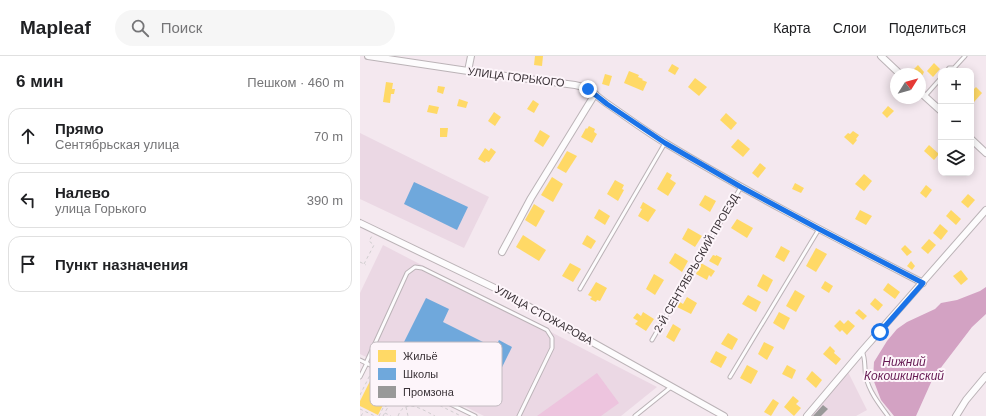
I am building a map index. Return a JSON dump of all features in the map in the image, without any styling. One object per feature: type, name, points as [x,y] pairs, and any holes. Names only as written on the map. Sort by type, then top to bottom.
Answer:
[{"type":"street","name":"УЛИЦА ГОРЬКОГО","points":[[368,56],[585,87],[607,104],[665,143],[741,187],[923,283]]},
{"type":"street","points":[[468,71],[471,56]]},
{"type":"street","points":[[881,56],[894,68]]},
{"type":"street","points":[[502,252],[531,198],[595,94]]},
{"type":"street","points":[[926,98],[938,109]]},
{"type":"street","points":[[972,140],[986,153]]},
{"type":"street","points":[[807,416],[986,210]]},
{"type":"street","name":"УЛИЦА СТОЖАРОВА","points":[[360,223],[501,291],[724,416]]},
{"type":"street","points":[[956,416],[966,400],[986,376]]},
{"type":"lane","points":[[954,68],[964,56]]},
{"type":"lane","points":[[926,91],[938,81]]},
{"type":"lane","points":[[580,289],[665,143]]},
{"type":"lane","name":"2-Й СЕНТЯБРЬСКИЙ ПРОЕЗД","points":[[652,340],[741,187]]},
{"type":"lane","points":[[730,377],[819,229]]},
{"type":"lane","points":[[376,342],[408,273],[415,267],[422,268],[547,330],[552,338],[552,348],[519,416]]},
{"type":"lane","points":[[862,351],[864,356],[864,369],[868,384],[888,416]]},
{"type":"lane","points":[[360,377],[370,354]]},
{"type":"lane","points":[[360,360],[370,365]]},
{"type":"lane","points":[[635,416],[671,386]]},
{"type":"lane","points":[[454,406],[475,416]]},
{"type":"path","points":[[360,262],[365,265],[374,245],[369,241],[375,230]]},
{"type":"path","points":[[364,368],[370,371]]},
{"type":"path","points":[[360,395],[370,374]]},
{"type":"path","points":[[360,386],[364,388]]},
{"type":"path","points":[[379,416],[384,406]]},
{"type":"path","points":[[383,416],[388,407],[386,406]]},
{"type":"path","points":[[398,416],[400,411],[406,407],[412,406],[435,416]]},
{"type":"path","points":[[440,406],[460,416]]},
{"type":"path","points":[[406,407],[408,416]]},
{"type":"path","points":[[360,409],[375,416]]},
{"type":"path","points":[[361,416],[364,410]]},
{"type":"path","points":[[385,413],[391,416]]},
{"type":"shaded area","points":[[360,133],[489,197],[464,248],[360,199]]},
{"type":"shaded area","points":[[383,245],[657,387],[621,416],[484,416],[464,406],[502,406],[502,342],[370,342],[370,359],[360,354],[360,293]]},
{"type":"shaded area","points":[[848,372],[867,410],[856,416],[810,416]]},
{"type":"shaded area","points":[[597,373],[619,403],[601,416],[537,416]]},
{"type":"water","name":"Нижний Кокошкинский","points":[[986,287],[986,314],[972,327],[933,378],[916,416],[894,416],[881,400],[873,379],[874,362],[887,341],[897,329],[907,322],[935,309],[941,303],[957,300]]},
{"type":"building: Жильё","points":[[535,56],[543,56],[542,66],[534,65]]},
{"type":"building: Жильё","points":[[934,63],[939,68],[933,77],[927,71]]},
{"type":"building: Жильё","points":[[672,64],[679,68],[675,75],[668,71]]},
{"type":"building: Жильё","points":[[629,71],[639,75],[638,77],[647,82],[643,91],[624,83]]},
{"type":"building: Жильё","points":[[605,74],[612,76],[609,86],[602,84]]},
{"type":"building: Жильё","points":[[695,78],[707,87],[699,96],[688,87]]},
{"type":"building: Жильё","points":[[386,82],[393,83],[392,89],[395,89],[394,94],[391,94],[390,103],[383,102]]},
{"type":"building: Жильё","points":[[438,86],[445,87],[443,94],[437,92]]},
{"type":"building: Жильё","points":[[976,87],[982,93],[974,102],[974,89]]},
{"type":"building: Жильё","points":[[459,99],[468,102],[466,108],[457,106]]},
{"type":"building: Жильё","points":[[533,100],[539,104],[534,113],[527,109]]},
{"type":"building: Жильё","points":[[429,105],[439,107],[437,114],[427,112]]},
{"type":"building: Жильё","points":[[888,106],[894,111],[887,118],[882,113]]},
{"type":"building: Жильё","points":[[494,112],[501,117],[495,126],[488,121]]},
{"type":"building: Жильё","points":[[726,113],[737,123],[731,130],[720,120]]},
{"type":"building: Жильё","points":[[589,126],[595,129],[594,132],[597,134],[592,143],[581,137],[586,128],[587,129]]},
{"type":"building: Жильё","points":[[440,128],[448,128],[447,137],[440,137]]},
{"type":"building: Жильё","points":[[540,130],[550,136],[543,147],[534,141]]},
{"type":"building: Жильё","points":[[853,131],[859,135],[853,145],[844,137]]},
{"type":"building: Жильё","points":[[738,139],[750,149],[743,157],[731,147]]},
{"type":"building: Жильё","points":[[929,145],[938,153],[938,155],[934,160],[924,151]]},
{"type":"building: Жильё","points":[[485,148],[489,151],[491,148],[496,152],[489,162],[486,161],[485,163],[478,159]]},
{"type":"building: Жильё","points":[[567,151],[577,156],[566,173],[557,168]]},
{"type":"building: Жильё","points":[[760,163],[766,168],[758,178],[752,173]]},
{"type":"building: Жильё","points":[[667,172],[672,175],[670,179],[676,183],[668,196],[657,189]]},
{"type":"building: Жильё","points":[[864,174],[872,181],[864,191],[855,184]]},
{"type":"building: Жильё","points":[[552,177],[563,184],[553,202],[541,195]]},
{"type":"building: Жильё","points":[[615,180],[624,185],[622,189],[624,190],[618,201],[607,194]]},
{"type":"building: Жильё","points":[[795,183],[804,188],[801,193],[792,189]]},
{"type":"building: Жильё","points":[[926,185],[932,190],[926,198],[920,193]]},
{"type":"building: Жильё","points":[[968,194],[975,200],[968,208],[961,202]]},
{"type":"building: Жильё","points":[[705,195],[716,201],[710,212],[699,205]]},
{"type":"building: Жильё","points":[[643,202],[656,210],[648,222],[638,216],[642,209],[640,208]]},
{"type":"building: Жильё","points":[[534,204],[545,211],[536,227],[525,220]]},
{"type":"building: Жильё","points":[[599,209],[610,216],[605,225],[594,218]]},
{"type":"building: Жильё","points":[[860,210],[872,216],[866,225],[855,219]]},
{"type":"building: Жильё","points":[[951,210],[961,219],[956,225],[946,216]]},
{"type":"building: Жильё","points":[[737,219],[753,228],[747,238],[731,228]]},
{"type":"building: Жильё","points":[[940,224],[948,231],[941,240],[933,233]]},
{"type":"building: Жильё","points":[[688,228],[702,236],[695,247],[682,239]]},
{"type":"building: Жильё","points":[[523,235],[546,250],[539,261],[516,247]]},
{"type":"building: Жильё","points":[[587,235],[596,241],[591,249],[582,244]]},
{"type":"building: Жильё","points":[[929,239],[936,245],[928,254],[921,248]]},
{"type":"building: Жильё","points":[[905,245],[912,252],[907,256],[901,249]]},
{"type":"building: Жильё","points":[[781,246],[790,251],[784,262],[775,257]]},
{"type":"building: Жильё","points":[[816,248],[827,254],[816,272],[806,266]]},
{"type":"building: Жильё","points":[[675,253],[688,261],[682,272],[669,263]]},
{"type":"building: Жильё","points":[[713,255],[722,258],[718,266],[709,261]]},
{"type":"building: Жильё","points":[[911,261],[915,266],[912,270],[907,266]]},
{"type":"building: Жильё","points":[[570,263],[581,269],[573,282],[562,276]]},
{"type":"building: Жильё","points":[[701,263],[715,271],[711,277],[709,275],[707,280],[696,274]]},
{"type":"building: Жильё","points":[[961,270],[968,279],[961,285],[953,276]]},
{"type":"building: Жильё","points":[[654,274],[664,280],[655,295],[646,289]]},
{"type":"building: Жильё","points":[[763,274],[773,280],[767,292],[757,286]]},
{"type":"building: Жильё","points":[[825,281],[833,286],[829,293],[821,288]]},
{"type":"building: Жильё","points":[[596,282],[607,288],[600,301],[597,300],[596,302],[590,299],[592,297],[588,295]]},
{"type":"building: Жильё","points":[[888,283],[900,292],[895,299],[883,290]]},
{"type":"building: Жильё","points":[[795,290],[805,296],[796,312],[786,306]]},
{"type":"building: Жильё","points":[[748,295],[761,302],[756,312],[742,304]]},
{"type":"building: Жильё","points":[[687,297],[697,303],[691,314],[677,307],[680,302],[683,304]]},
{"type":"building: Жильё","points":[[875,298],[883,305],[878,311],[870,304]]},
{"type":"building: Жильё","points":[[859,309],[867,316],[863,320],[855,313]]},
{"type":"building: Жильё","points":[[643,312],[654,319],[646,331],[635,324],[638,321],[633,318],[637,313],[641,316]]},
{"type":"building: Жильё","points":[[779,312],[790,318],[784,330],[773,323]]},
{"type":"building: Жильё","points":[[840,320],[844,324],[848,320],[855,326],[847,335],[842,330],[840,332],[834,326]]},
{"type":"building: Жильё","points":[[673,324],[681,329],[674,342],[666,337]]},
{"type":"building: Жильё","points":[[728,333],[738,339],[732,350],[721,344]]},
{"type":"building: Жильё","points":[[764,342],[774,347],[767,360],[758,354]]},
{"type":"building: Жильё","points":[[830,346],[835,351],[834,353],[841,359],[836,365],[823,354]]},
{"type":"building: Жильё","points":[[716,351],[727,357],[721,368],[710,362]]},
{"type":"building: Жильё","points":[[747,365],[758,371],[751,384],[740,378]]},
{"type":"building: Жильё","points":[[787,365],[796,370],[792,379],[782,374]]},
{"type":"building: Жильё","points":[[812,371],[822,380],[816,388],[806,379]]},
{"type":"building: Жильё","points":[[370,381],[370,406],[382,406],[378,415],[360,406],[360,401]]},
{"type":"building: Жильё","points":[[793,396],[799,401],[796,404],[801,408],[794,416],[784,407]]},
{"type":"building: Жильё","points":[[773,399],[779,403],[771,416],[764,412]]},
{"type":"building: Школы","points":[[414,182],[468,207],[457,230],[404,204]]},
{"type":"building: Школы","points":[[426,298],[449,309],[443,322],[483,342],[404,342]]},
{"type":"building: Школы","points":[[499,340],[512,347],[502,367],[502,342],[498,342]]},
{"type":"building: Промзона","points":[[823,405],[828,409],[821,416],[813,416]]},
{"type":"route","points":[[588,89],[607,104],[665,143],[741,187],[923,283],[880,332]]}]
